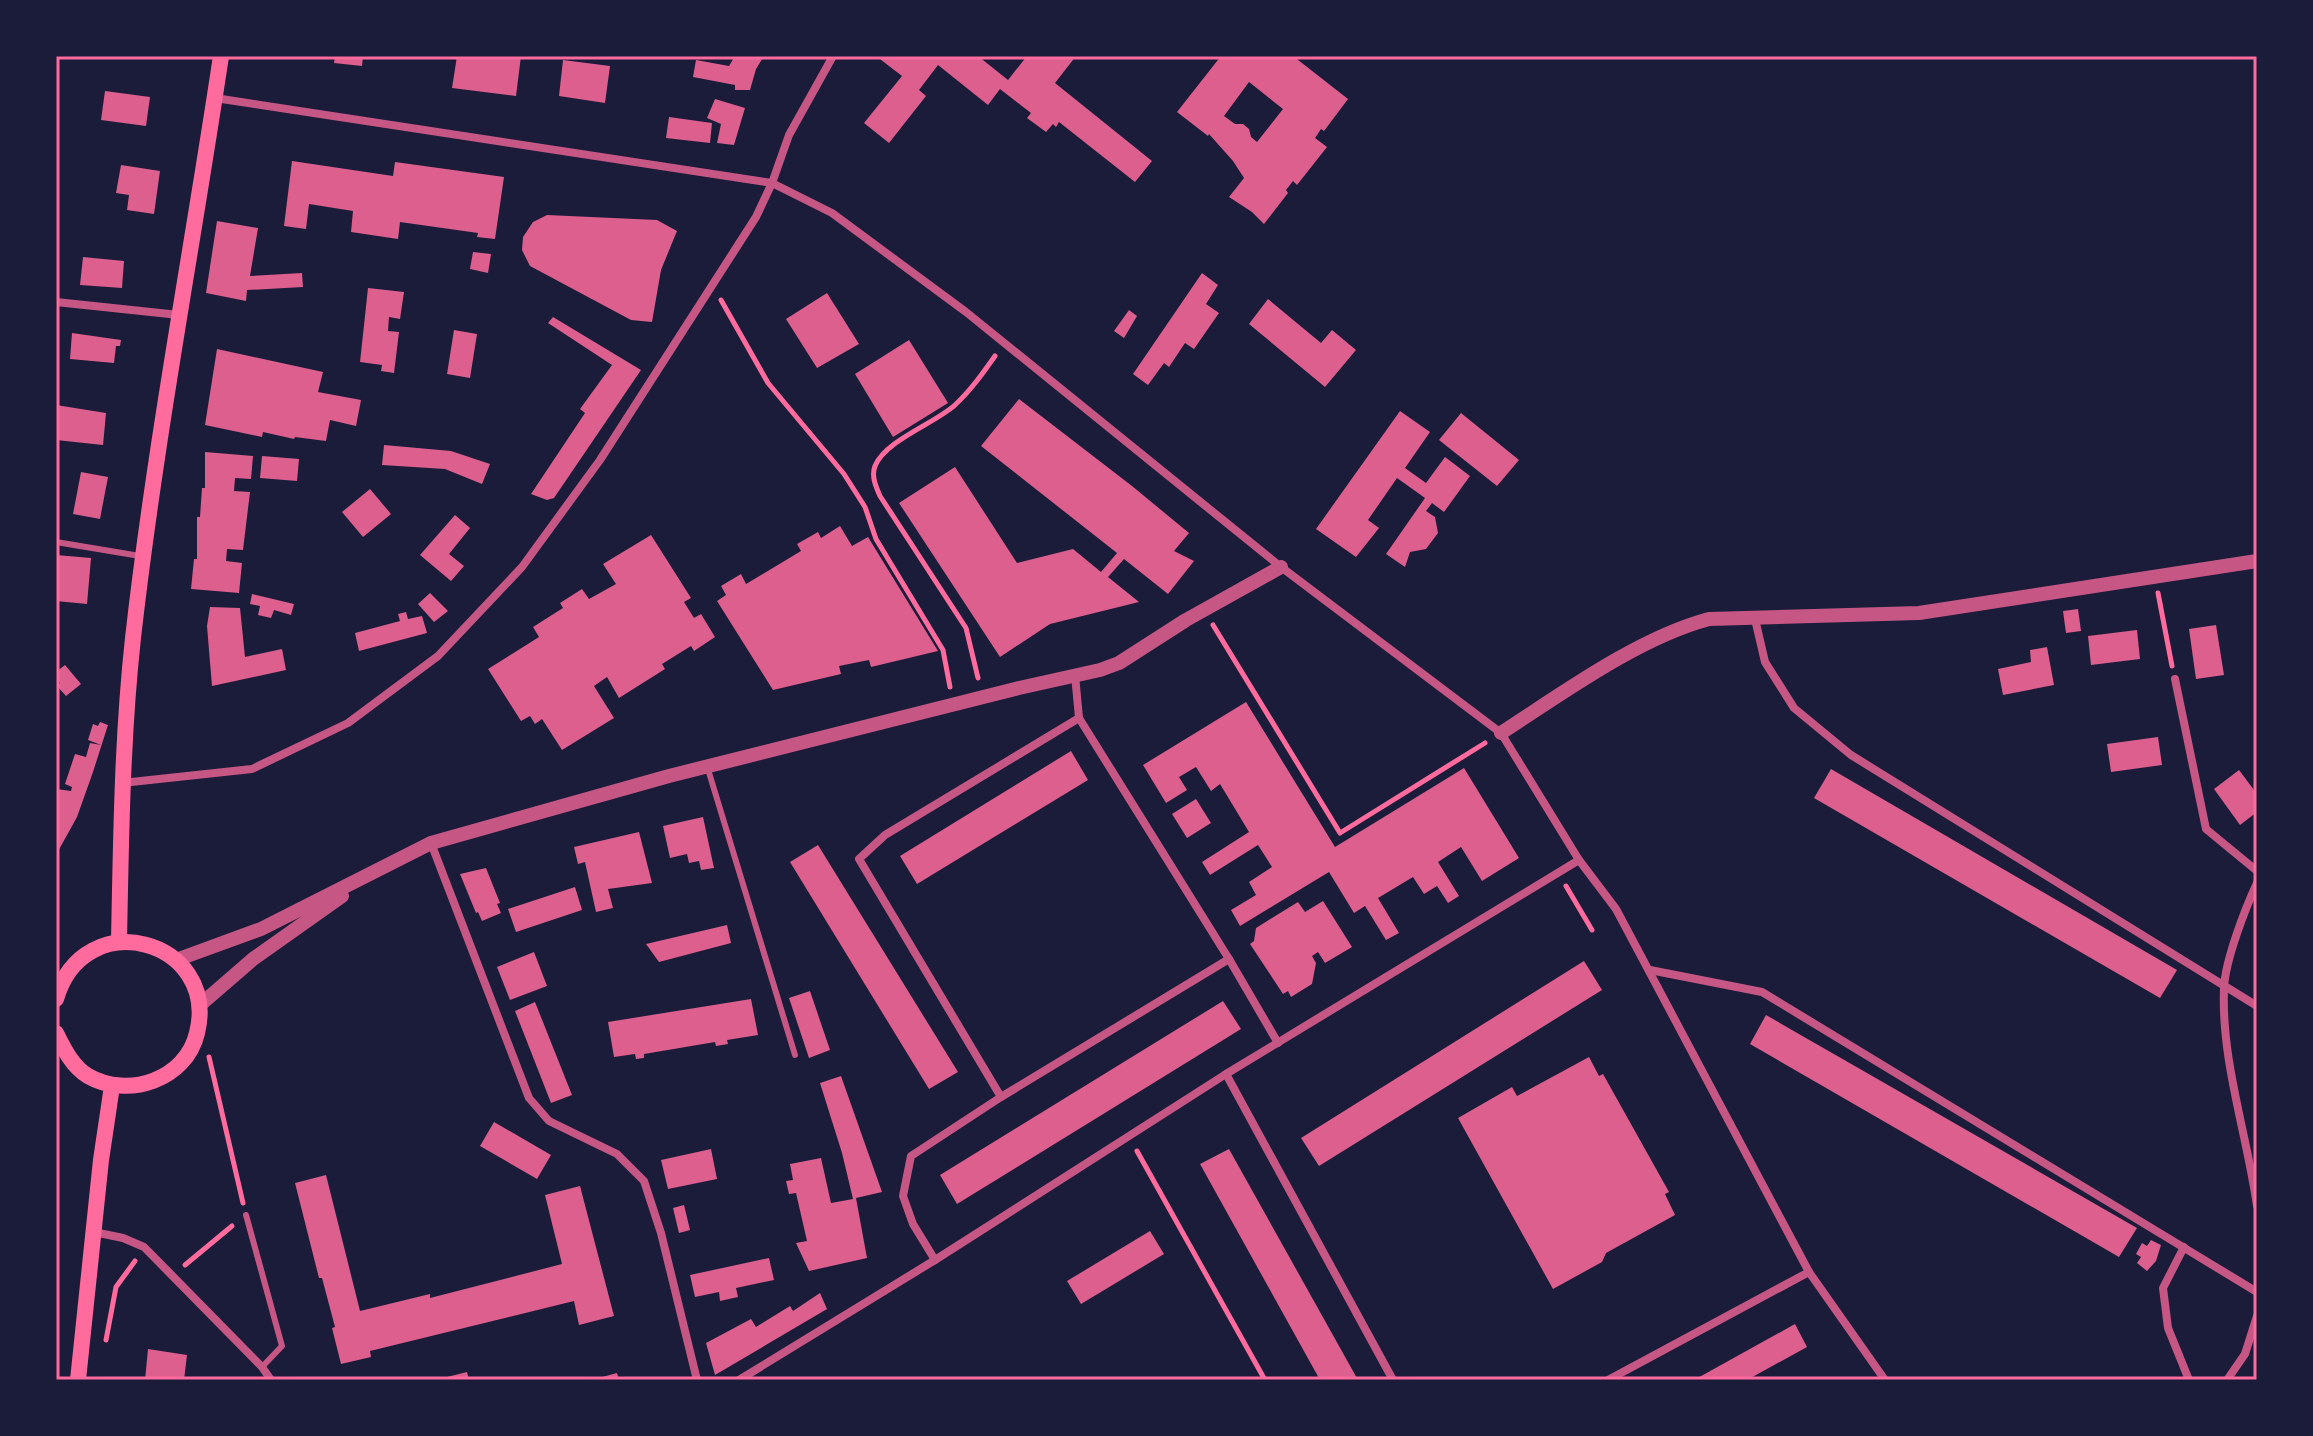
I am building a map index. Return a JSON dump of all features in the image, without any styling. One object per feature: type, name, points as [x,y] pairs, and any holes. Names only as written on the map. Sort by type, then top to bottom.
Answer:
[{"type":"main road","points":[[119,941],[121,783],[133,641],[143,556],[221,56]]},
{"type":"main road","points":[[56,999],[61,982],[75,962],[95,948],[119,941],[139,942],[159,948],[176,960],[192,980],[200,1005],[197,1035],[184,1058],[165,1077],[139,1086],[112,1086],[87,1075],[68,1057],[56,1033]]},
{"type":"main road","points":[[78,1380],[112,1086]]},
{"type":"street","points":[[121,783],[252,769],[348,723],[438,656],[522,567],[600,460],[756,217],[789,135],[833,56]]},
{"type":"street","points":[[215,98],[772,183],[832,213],[1006,342],[1281,567],[1501,733],[1579,860],[1616,909],[1809,1272],[1885,1380]]},
{"type":"street","points":[[56,302],[180,316]]},
{"type":"street","points":[[1501,733],[1598,672],[1680,627],[1709,619],[1919,613],[2257,561]]},
{"type":"street","points":[[176,960],[261,929],[431,843],[707,766],[1100,670],[1119,663],[1281,567]]},
{"type":"street","points":[[1755,619],[1765,662],[1794,708],[1851,755],[2257,1006]]},
{"type":"street","points":[[1075,675],[1079,718],[1278,1043]]},
{"type":"street","points":[[2175,679],[2206,829],[2257,871]]},
{"type":"street","points":[[1001,1097],[859,859],[885,835],[1079,718]]},
{"type":"street","points":[[431,843],[529,1098],[549,1121],[617,1154],[644,1181],[661,1233],[697,1380]]},
{"type":"street","points":[[739,1380],[935,1260],[1226,1074],[1579,860]]},
{"type":"street","points":[[200,1005],[253,959],[392,861]]},
{"type":"street","points":[[2257,883],[2224,986],[2229,1050],[2257,1206]]},
{"type":"street","points":[[935,1260],[913,1224],[903,1196],[911,1156],[1001,1097],[1229,959]]},
{"type":"street","points":[[1650,970],[1762,992],[2257,1292]]},
{"type":"street","points":[[1226,1074],[1393,1380]]},
{"type":"street","points":[[94,1232],[123,1238],[144,1247],[262,1367],[271,1380]]},
{"type":"street","points":[[2184,1247],[2163,1288],[2168,1328],[2189,1380]]},
{"type":"street","points":[[1608,1380],[1809,1272]]},
{"type":"street","points":[[2227,1380],[2245,1354],[2257,1316]]},
{"type":"lane","points":[[56,542],[143,556]]},
{"type":"lane","points":[[707,766],[795,1055]]},
{"type":"lane","points":[[246,1215],[282,1346],[262,1367]]},
{"type":"path","points":[[712,285],[768,383],[844,474],[865,507],[876,539],[943,650],[953,704]]},
{"type":"path","points":[[982,697],[966,628],[880,496],[874,483],[874,468],[884,452],[952,407],[970,390],[1006,342]]},
{"type":"path","points":[[2160,608],[2175,679]]},
{"type":"path","points":[[1204,610],[1340,833],[1501,733]]},
{"type":"path","points":[[1558,874],[1592,930]]},
{"type":"path","points":[[190,1259],[246,1215],[211,1061]]},
{"type":"path","points":[[1129,1137],[1265,1380]]},
{"type":"path","points":[[104,1349],[116,1287],[144,1247]]},
{"type":"building","points":[[335,56],[363,56],[362,66],[334,63]]},
{"type":"building","points":[[457,56],[521,56],[516,96],[452,88]]},
{"type":"building","points":[[735,56],[764,56],[756,69],[750,90],[735,90],[735,85],[693,77],[696,60],[729,66]]},
{"type":"building","points":[[876,56],[978,56],[1008,80],[1027,56],[1076,56],[1055,83],[1152,161],[1135,182],[1059,122],[1046,132],[1027,118],[1031,113],[1000,89],[988,105],[938,65],[919,90],[926,96],[889,143],[864,123],[902,76]]},
{"type":"building","points":[[1221,56],[1293,56],[1348,99],[1315,138],[1327,147],[1297,185],[1293,181],[1286,190],[1288,193],[1264,224],[1229,197],[1244,178],[1233,161],[1209,134],[1177,112]],"holes":[[[1249,82],[1283,109],[1257,142],[1243,124],[1235,124],[1224,116]]]},
{"type":"building","points":[[563,60],[610,66],[605,103],[559,96]]},
{"type":"building","points":[[105,91],[150,97],[146,126],[101,120]]},
{"type":"building","points":[[715,99],[745,108],[734,145],[717,143],[721,124],[707,118]]},
{"type":"building","points":[[669,117],[712,123],[710,143],[666,138]]},
{"type":"building","points":[[292,161],[393,176],[395,162],[504,177],[495,239],[477,237],[478,233],[400,222],[398,239],[351,232],[353,211],[309,204],[306,229],[284,226]]},
{"type":"building","points":[[121,165],[160,171],[154,214],[127,210],[129,195],[116,193]]},
{"type":"building","points":[[547,215],[657,220],[677,231],[661,270],[652,322],[631,320],[530,266],[522,250],[523,237],[533,222]]},
{"type":"building","points":[[217,221],[258,228],[250,276],[302,273],[303,287],[247,290],[246,301],[206,293]]},
{"type":"building","points":[[473,252],[491,254],[488,273],[470,269]]},
{"type":"building","points":[[83,257],[124,261],[122,288],[80,285]]},
{"type":"building","points":[[1202,273],[1218,285],[1206,304],[1219,313],[1194,349],[1185,343],[1169,367],[1164,363],[1148,385],[1133,374]]},
{"type":"building","points":[[368,288],[404,292],[400,319],[389,317],[388,331],[399,332],[394,373],[381,371],[382,365],[360,362]]},
{"type":"building","points":[[827,293],[859,344],[817,368],[786,319]]},
{"type":"building","points":[[1268,299],[1321,343],[1332,330],[1356,350],[1325,387],[1249,324]]},
{"type":"building","points":[[1129,310],[1137,316],[1124,338],[1114,331]]},
{"type":"building","points":[[553,317],[641,370],[554,498],[547,500],[531,494],[585,413],[580,409],[612,365],[548,323]]},
{"type":"building","points":[[454,330],[477,334],[470,378],[447,374]]},
{"type":"building","points":[[72,333],[121,340],[120,346],[116,346],[114,363],[70,359]]},
{"type":"building","points":[[909,340],[948,403],[893,437],[855,374]]},
{"type":"building","points":[[217,349],[323,372],[318,392],[361,400],[356,426],[330,420],[326,441],[294,439],[263,432],[262,437],[205,425]]},
{"type":"building","points":[[1019,399],[1189,533],[1174,551],[1194,561],[1168,594],[1124,559],[1108,577],[1139,602],[1050,624],[1000,657],[899,503],[955,467],[1017,563],[1073,549],[1101,572],[1117,553],[981,446]]},
{"type":"building","points":[[56,405],[106,413],[103,445],[56,440]]},
{"type":"building","points":[[1400,411],[1430,432],[1405,468],[1426,483],[1445,457],[1470,476],[1444,512],[1432,503],[1426,511],[1435,517],[1438,533],[1426,549],[1410,552],[1405,567],[1386,554],[1425,498],[1397,478],[1368,520],[1379,528],[1356,557],[1316,529]]},
{"type":"building","points":[[1461,413],[1519,460],[1497,486],[1439,440]]},
{"type":"building","points":[[384,445],[451,451],[490,464],[482,484],[445,469],[382,465]]},
{"type":"building","points":[[205,452],[253,456],[251,479],[235,478],[234,491],[250,492],[243,550],[227,549],[226,561],[242,563],[239,593],[191,589],[194,559],[197,559],[197,517],[200,517],[202,488],[205,488]]},
{"type":"building","points":[[262,456],[299,459],[297,481],[260,478]]},
{"type":"building","points":[[81,472],[108,477],[100,519],[73,514]]},
{"type":"building","points":[[370,489],[391,514],[363,537],[342,512]]},
{"type":"building","points":[[455,515],[470,528],[449,554],[464,566],[451,581],[420,555]]},
{"type":"building","points":[[840,526],[852,546],[868,537],[938,651],[871,667],[869,660],[839,666],[841,674],[773,690],[717,601],[726,595],[721,586],[741,574],[746,584],[801,551],[797,544],[818,532],[821,538]]},
{"type":"building","points":[[651,535],[691,598],[684,602],[694,618],[701,614],[715,637],[694,651],[691,646],[662,664],[665,669],[619,698],[607,677],[594,686],[614,718],[562,750],[542,719],[535,724],[530,716],[521,721],[488,669],[539,637],[533,627],[563,608],[560,603],[582,589],[589,599],[616,584],[603,564]]},
{"type":"building","points":[[56,555],[91,558],[87,604],[56,601]]},
{"type":"building","points":[[430,593],[448,611],[434,622],[418,604]]},
{"type":"building","points":[[252,594],[294,604],[291,615],[274,610],[271,618],[258,615],[260,606],[250,604]]},
{"type":"building","points":[[210,607],[240,608],[245,657],[282,649],[286,670],[212,686],[207,626]]},
{"type":"building","points":[[2078,609],[2081,631],[2066,633],[2063,611]]},
{"type":"building","points":[[406,612],[408,619],[422,616],[427,633],[359,651],[355,633],[400,621],[398,614]]},
{"type":"building","points":[[2216,625],[2224,675],[2196,679],[2189,629]]},
{"type":"building","points":[[2137,630],[2140,659],[2091,665],[2088,636]]},
{"type":"building","points":[[2047,647],[2054,685],[2003,695],[1998,669],[2031,662],[2030,650]]},
{"type":"building","points":[[65,665],[81,684],[66,696],[57,686],[60,683],[56,678],[56,672]]},
{"type":"building","points":[[1246,702],[1335,847],[1464,768],[1519,858],[1482,881],[1461,847],[1438,862],[1459,896],[1448,903],[1437,886],[1424,894],[1413,877],[1378,898],[1399,933],[1386,940],[1365,906],[1354,913],[1329,872],[1240,926],[1231,910],[1256,895],[1249,882],[1272,867],[1258,845],[1210,875],[1202,862],[1249,832],[1220,784],[1211,791],[1196,767],[1179,777],[1187,790],[1166,803],[1143,765]]},
{"type":"building","points":[[100,722],[108,725],[93,772],[77,817],[56,855],[56,789],[71,791],[72,787],[65,784],[75,754],[86,757],[90,743],[101,745],[88,740],[93,724],[98,726]]},
{"type":"building","points":[[2158,737],[2162,765],[2111,772],[2107,744]]},
{"type":"building","points":[[1071,751],[1088,780],[917,884],[900,856]]},
{"type":"building","points":[[1831,769],[2177,970],[2160,998],[1814,798]]},
{"type":"building","points":[[2239,770],[2257,794],[2257,812],[2240,825],[2214,789]]},
{"type":"building","points":[[1196,799],[1211,823],[1187,838],[1172,814]]},
{"type":"building","points":[[703,817],[714,868],[701,870],[699,861],[689,863],[687,854],[670,858],[663,826]]},
{"type":"building","points":[[639,832],[652,883],[608,889],[613,908],[596,912],[585,862],[578,864],[574,847]]},
{"type":"building","points":[[818,845],[958,1072],[929,1089],[790,862]]},
{"type":"building","points":[[486,868],[501,913],[482,921],[460,874]]},
{"type":"building","points":[[575,887],[582,910],[516,932],[508,909]]},
{"type":"building","points":[[1323,901],[1352,947],[1325,963],[1318,952],[1312,956],[1316,963],[1312,984],[1291,997],[1288,991],[1283,994],[1250,944],[1254,941],[1256,928],[1298,902],[1305,912]]},
{"type":"building","points":[[727,925],[731,943],[659,962],[646,944]]},
{"type":"building","points":[[534,952],[547,986],[510,1000],[497,967]]},
{"type":"building","points":[[1584,961],[1602,990],[1319,1166],[1301,1138]]},
{"type":"building","points":[[810,991],[830,1050],[809,1058],[789,998]]},
{"type":"building","points":[[751,999],[758,1035],[727,1040],[728,1044],[716,1046],[715,1042],[644,1054],[644,1058],[636,1059],[635,1054],[614,1057],[608,1022]]},
{"type":"building","points":[[1223,1001],[1241,1029],[957,1204],[940,1175]]},
{"type":"building","points":[[535,1002],[572,1095],[551,1103],[515,1011]]},
{"type":"building","points":[[1766,1015],[2137,1228],[2119,1257],[1750,1044]]},
{"type":"building","points":[[1589,1057],[1599,1076],[1603,1074],[1669,1192],[1665,1194],[1675,1215],[1606,1253],[1602,1262],[1553,1289],[1458,1118],[1512,1087],[1517,1096]]},
{"type":"building","points":[[841,1076],[882,1192],[856,1198],[867,1258],[809,1271],[796,1243],[807,1241],[796,1193],[789,1194],[786,1181],[793,1180],[790,1164],[821,1158],[831,1203],[853,1199],[820,1083]]},
{"type":"building","points":[[494,1122],[551,1155],[537,1179],[480,1146]]},
{"type":"building","points":[[711,1149],[717,1179],[668,1189],[661,1160]]},
{"type":"building","points":[[1229,1149],[1358,1380],[1320,1380],[1200,1164]]},
{"type":"building","points":[[326,1175],[360,1311],[430,1294],[430,1298],[562,1264],[545,1195],[580,1186],[614,1316],[579,1325],[574,1301],[370,1351],[371,1357],[341,1364],[332,1328],[335,1327],[295,1183]]},
{"type":"building","points":[[684,1205],[690,1230],[679,1233],[673,1208]]},
{"type":"building","points":[[1150,1231],[1164,1254],[1081,1304],[1067,1281]]},
{"type":"building","points":[[2151,1240],[2161,1245],[2156,1261],[2147,1271],[2137,1263],[2141,1257],[2136,1254],[2142,1243],[2147,1246]]},
{"type":"building","points":[[769,1258],[774,1280],[736,1288],[738,1297],[720,1301],[719,1292],[695,1297],[690,1275]]},
{"type":"building","points":[[820,1293],[827,1309],[715,1375],[706,1343],[751,1319],[756,1327],[790,1306],[793,1311]]},
{"type":"building","points":[[1795,1324],[1807,1347],[1747,1380],[1694,1380]]},
{"type":"building","points":[[148,1349],[187,1355],[184,1380],[145,1380]]},
{"type":"building","points":[[467,1372],[469,1380],[439,1379]]},
{"type":"building","points":[[617,1373],[619,1380],[595,1380],[595,1379]]}]
